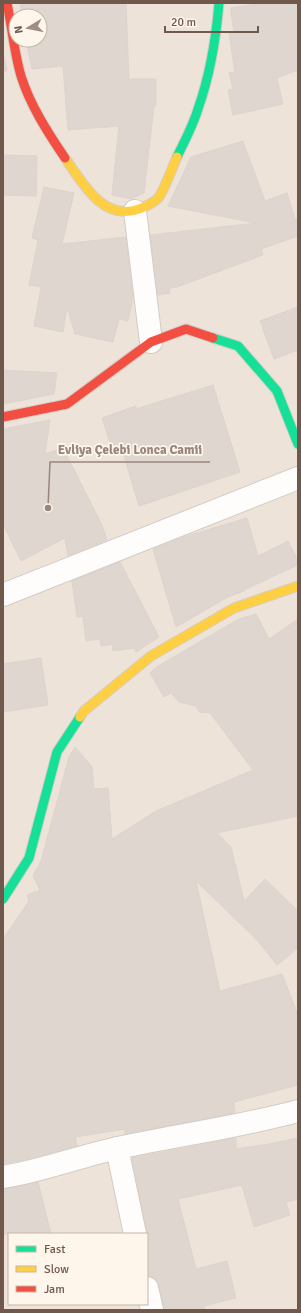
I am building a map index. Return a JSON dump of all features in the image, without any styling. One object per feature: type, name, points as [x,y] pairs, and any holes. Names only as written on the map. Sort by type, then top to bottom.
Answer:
[{"type":"street","points":[[7,3],[13,44],[22,77],[35,106],[60,152],[96,200],[107,208],[121,212],[135,211],[148,206],[158,197],[198,110],[210,67],[217,27],[219,3]]},
{"type":"street","points":[[135,211],[151,342]]},
{"type":"street","points":[[3,417],[67,404],[151,342],[186,329],[238,346],[277,391],[298,444]]},
{"type":"street","points":[[3,595],[298,478]]},
{"type":"street","points":[[3,899],[29,858],[56,752],[84,711],[151,656],[234,608],[298,586]]},
{"type":"street","points":[[3,1177],[26,1174],[117,1148],[271,1118],[298,1111]]},
{"type":"street","points":[[117,1148],[135,1233]]},
{"type":"street","points":[[148,1292],[152,1310]]},
{"type":"shaded area","points":[[3,3],[298,3],[298,1310],[3,1310]]},
{"type":"building","points":[[20,3],[126,3],[129,79],[156,79],[156,106],[154,106],[144,193],[131,199],[112,195],[119,126],[68,130],[63,66],[32,69],[28,48],[48,48],[48,8],[21,8]]},
{"type":"building","points":[[262,3],[298,3],[298,70],[277,78],[283,104],[233,115],[228,90],[233,89],[229,73],[235,72],[229,33],[234,32],[231,8]]},
{"type":"building","points":[[3,53],[7,71],[3,71]]},
{"type":"building","points":[[243,141],[265,201],[287,193],[295,219],[298,219],[298,236],[261,249],[263,255],[177,287],[169,288],[170,293],[158,295],[150,235],[256,223],[168,206],[191,157]]},
{"type":"building","points":[[3,155],[37,156],[36,196],[3,195]]},
{"type":"building","points":[[44,187],[74,193],[62,244],[126,237],[133,298],[128,321],[119,319],[113,342],[75,334],[67,307],[63,332],[34,326],[41,287],[29,285],[38,240],[32,238]]},
{"type":"building","points":[[298,307],[298,350],[274,359],[260,321]]},
{"type":"building","points":[[3,370],[57,373],[54,394],[3,404]]},
{"type":"building","points":[[213,385],[240,472],[139,506],[122,449],[113,452],[102,418],[136,406],[136,409]]},
{"type":"building","points":[[50,420],[45,454],[63,448],[102,525],[107,540],[68,556],[65,538],[21,561],[3,524],[3,429]]},
{"type":"building","points":[[247,518],[258,556],[288,541],[298,561],[298,565],[228,597],[176,627],[153,549],[184,537]]},
{"type":"building","points":[[120,562],[159,637],[136,652],[134,648],[113,651],[112,644],[101,646],[100,639],[86,641],[83,616],[77,617],[72,581]]},
{"type":"building","points":[[256,614],[269,639],[298,619],[298,816],[217,833],[231,847],[244,901],[265,879],[298,911],[298,948],[277,965],[256,939],[196,881],[220,991],[282,974],[298,1015],[298,1085],[234,1102],[235,1113],[125,1134],[125,1129],[75,1137],[77,1146],[29,1159],[3,1164],[3,939],[29,901],[27,895],[40,890],[33,876],[41,861],[69,757],[75,747],[92,767],[94,789],[108,788],[112,839],[156,811],[253,770],[210,713],[199,712],[196,706],[179,702],[171,693],[164,697],[150,673],[158,666],[239,619]]},
{"type":"building","points":[[41,658],[48,705],[3,712],[3,664]]},
{"type":"building","points":[[236,1138],[236,1149],[298,1138],[298,1199],[286,1202],[290,1215],[254,1227],[242,1185],[178,1199],[196,1269],[227,1261],[236,1298],[204,1306],[205,1310],[164,1310],[159,1285],[156,1279],[148,1276],[148,1233],[132,1158]]},
{"type":"building","points":[[38,1182],[51,1233],[3,1234],[3,1189]]},
{"type":"traffic: fast","points":[[177,157],[194,122],[206,83],[214,43],[219,3]]},
{"type":"traffic: fast","points":[[213,338],[238,346],[277,391],[298,444]]},
{"type":"traffic: fast","points":[[3,899],[29,858],[57,752],[80,717]]},
{"type":"traffic: slow","points":[[65,158],[86,188],[104,205],[115,210],[126,212],[144,207],[159,197],[177,157]]},
{"type":"traffic: slow","points":[[80,717],[84,711],[151,656],[234,608],[298,586]]},
{"type":"traffic: jam","points":[[7,3],[21,76],[29,98],[52,139],[65,158]]},
{"type":"traffic: jam","points":[[3,417],[67,404],[151,342],[186,329],[213,338]]},
{"type":"place","name":"Evliya Çelebi Lonca Camii","points":[[48,508]]}]
